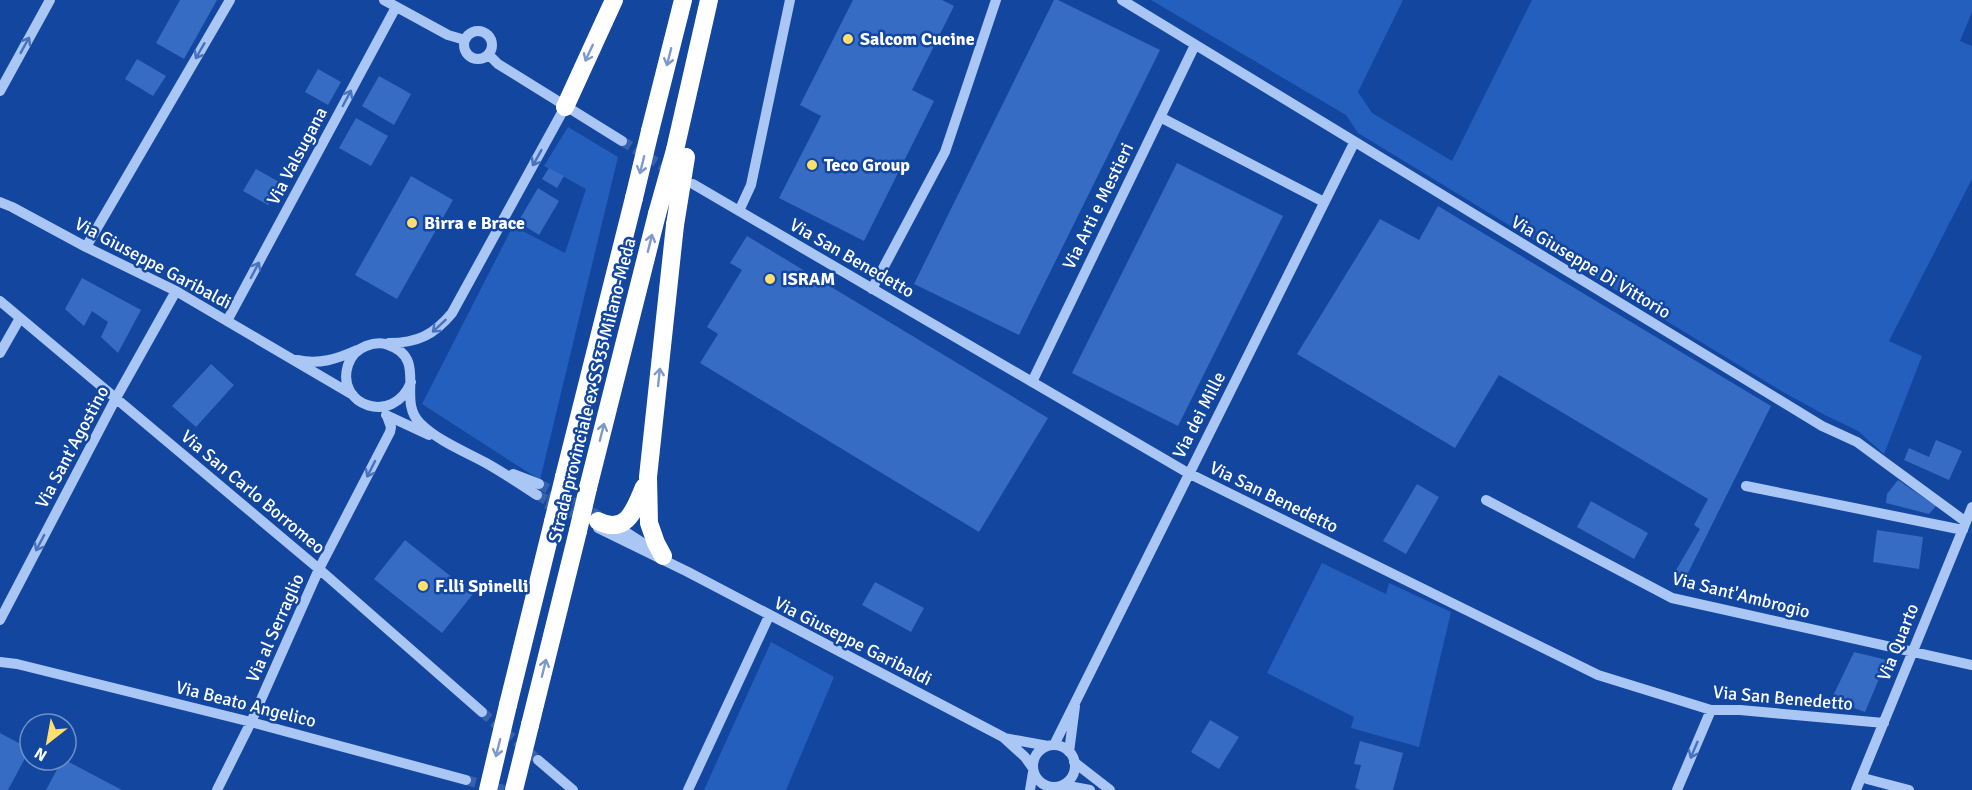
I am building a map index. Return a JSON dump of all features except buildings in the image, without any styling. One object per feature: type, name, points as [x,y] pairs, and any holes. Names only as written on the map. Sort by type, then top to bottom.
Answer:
[{"type":"highway","points":[[565,107],[614,0]]},
{"type":"highway","name":"Strada provinciale ex SS 35 Milano-Meda","points":[[488,790],[683,0]]},
{"type":"highway","name":"Strada provinciale ex SS 35 Milano-Meda","points":[[514,790],[530,725],[593,524],[588,488],[657,214],[680,154],[709,0]]},
{"type":"highway","points":[[663,556],[649,523],[648,477],[675,225],[680,154]]},
{"type":"highway","points":[[593,524],[617,525],[626,520],[634,510],[648,477]]},
{"type":"street","points":[[0,91],[50,0]]},
{"type":"street","points":[[86,247],[230,0]]},
{"type":"street","points":[[384,0],[448,34],[465,40]]},
{"type":"street","points":[[739,211],[751,185],[790,0]]},
{"type":"street","points":[[872,289],[945,152],[996,0]]},
{"type":"street","name":"Via Giuseppe Di Vittorio","points":[[1122,0],[1822,426],[1857,442],[1964,526]]},
{"type":"street","name":"Via Valsugana","points":[[227,321],[396,7]]},
{"type":"street","points":[[476,31],[486,33],[493,46],[489,55],[477,59],[471,57],[464,47],[467,36],[476,31]]},
{"type":"street","name":"Via Arti e Mestieri","points":[[1032,382],[1195,45]]},
{"type":"street","points":[[489,55],[498,64],[622,141]]},
{"type":"street","points":[[288,357],[313,362],[327,361],[372,344],[414,341],[429,335],[441,326],[452,313],[565,107]]},
{"type":"street","points":[[1160,117],[1324,202]]},
{"type":"street","name":"Via dei Mille","points":[[1051,745],[1075,703],[1354,143]]},
{"type":"street","name":"Via San Benedetto","points":[[693,184],[1188,473],[1598,675],[1712,710],[1740,710],[1884,723]]},
{"type":"street","name":"Via Giuseppe Garibaldi","points":[[0,202],[176,291],[353,395]]},
{"type":"street","name":"Via Sant'Agostino","points":[[0,620],[116,398],[176,291]]},
{"type":"street","name":"Via San Carlo Borromeo","points":[[0,301],[319,569],[482,712]]},
{"type":"street","points":[[0,354],[20,318]]},
{"type":"street","points":[[383,343],[393,346],[408,361],[411,372],[410,399],[413,416],[429,431],[444,440],[538,490]]},
{"type":"street","points":[[362,347],[348,364],[346,375],[353,395],[361,403],[415,430],[444,440]]},
{"type":"street","points":[[371,407],[381,408],[391,405],[407,392],[411,382]]},
{"type":"street","name":"Via al Serraglio","points":[[217,790],[251,722],[319,569],[390,432],[391,427],[387,416]]},
{"type":"street","points":[[1746,486],[1964,526]]},
{"type":"street","name":"Via Sant'Ambrogio","points":[[1486,500],[1672,598],[1972,665]]},
{"type":"street","name":"Via Quarto","points":[[1856,790],[1972,507]]},
{"type":"street","name":"Via Giuseppe Garibaldi","points":[[593,524],[1003,738],[1025,757],[1033,770]]},
{"type":"street","name":"Via Giuseppe Garibaldi","points":[[617,525],[688,572]]},
{"type":"street","points":[[688,790],[769,616]]},
{"type":"street","name":"Via Beato Angelico","points":[[0,656],[17,664]]},
{"type":"street","name":"Via Beato Angelico","points":[[0,662],[17,664],[251,722],[466,780]]},
{"type":"street","name":"Via dei Mille","points":[[1072,757],[1075,703]]},
{"type":"street","points":[[1677,790],[1712,710]]},
{"type":"street","name":"Via Giuseppe Garibaldi","points":[[1003,738],[1051,745]]},
{"type":"street","points":[[1030,790],[1037,753],[1051,745],[1065,748],[1072,757],[1110,790]]},
{"type":"street","points":[[1063,785],[1073,775],[1072,757]]},
{"type":"street","points":[[538,760],[573,790]]},
{"type":"street","points":[[1033,770],[1040,782],[1049,788],[1063,785],[1090,790]]},
{"type":"street","points":[[1867,778],[1909,790]]},
{"type":"shaded area","points":[[1151,0],[1403,0],[1358,92],[1372,113],[1452,161],[1532,0],[1972,0],[1972,12],[1960,41],[1972,46],[1972,179],[1889,341],[1922,356],[1884,454],[1858,431],[1783,392],[1358,133],[1346,115]]},
{"type":"shaded area","points":[[568,127],[618,157],[540,480],[422,404],[513,226],[565,253],[586,189],[544,166]]},
{"type":"shaded area","points":[[1322,563],[1386,594],[1389,583],[1451,612],[1419,747],[1351,728],[1354,717],[1267,673]]},
{"type":"shaded area","points":[[771,642],[834,677],[786,790],[704,790]]},
{"type":"tunnel","points":[[622,141],[672,172]]},
{"type":"tunnel","points":[[539,484],[599,516]]},
{"type":"tunnel","points":[[537,495],[584,520]]},
{"type":"tunnel","points":[[547,500],[576,509],[595,520]]},
{"type":"tunnel","points":[[482,712],[538,760]]},
{"type":"tunnel","points":[[466,780],[504,790]]},
{"type":"place","name":"Salcom Cucine","points":[[848,39]]},
{"type":"place","name":"Teco Group","points":[[812,165]]},
{"type":"place","name":"Birra e Brace","points":[[412,223]]},
{"type":"place","name":"ISRAM","points":[[770,279]]},
{"type":"place","name":"F.lli Spinelli","points":[[423,586]]}]
